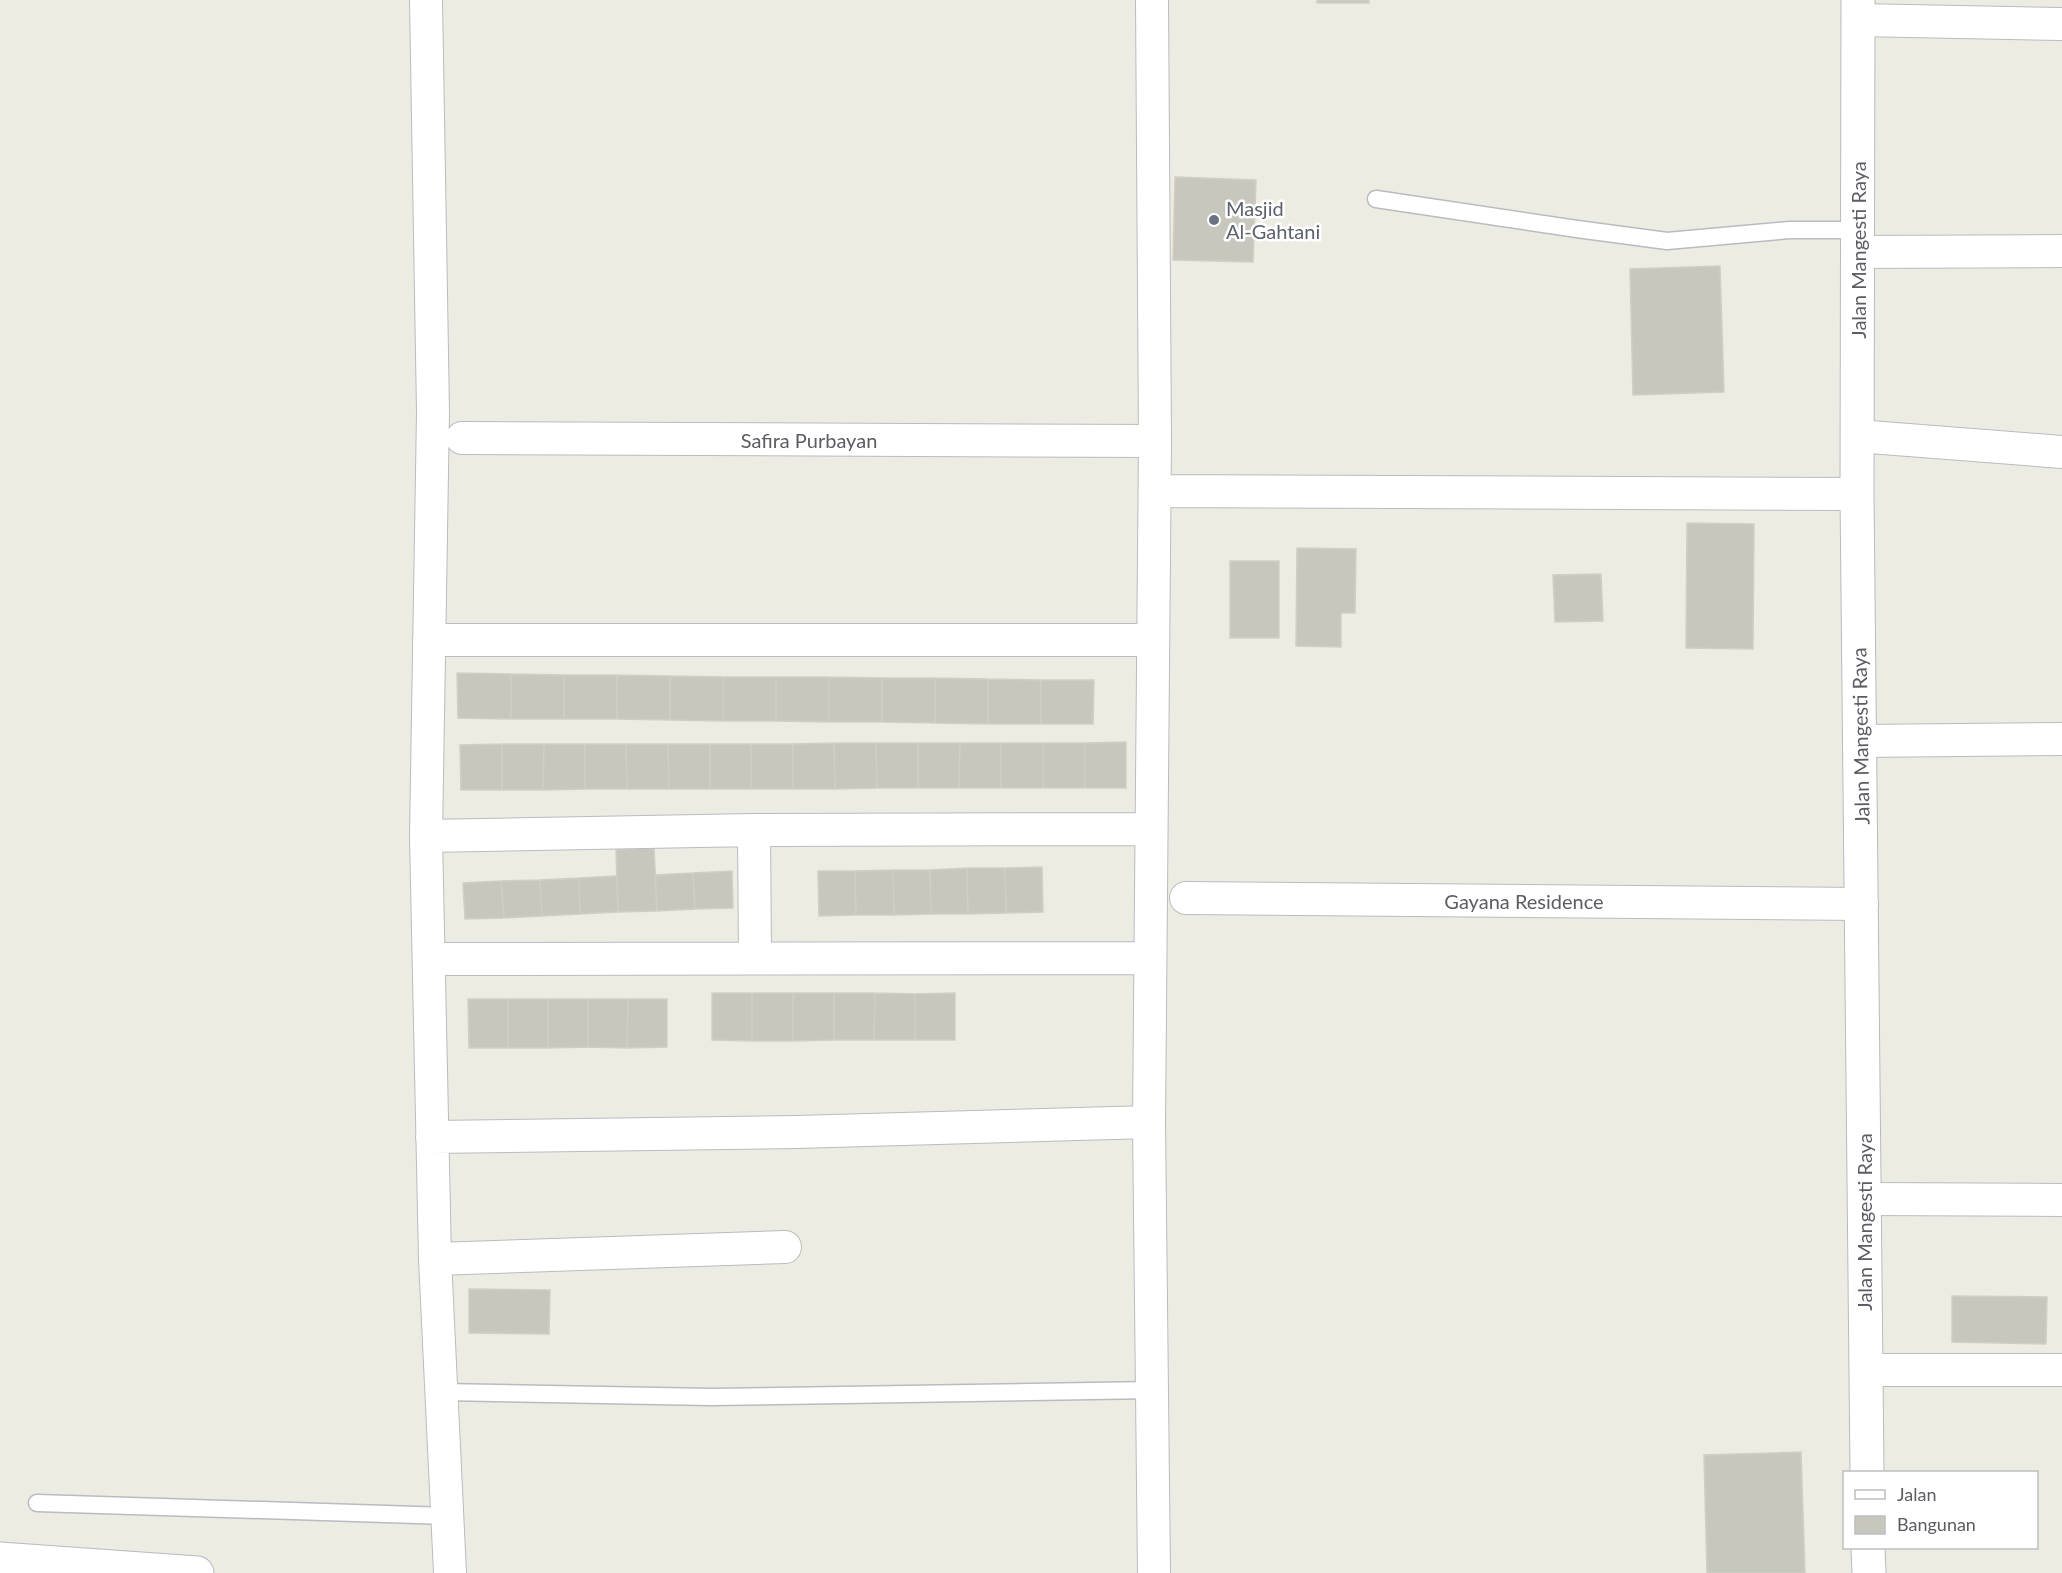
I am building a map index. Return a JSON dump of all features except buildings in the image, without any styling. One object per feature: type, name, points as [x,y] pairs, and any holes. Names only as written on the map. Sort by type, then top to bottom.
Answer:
[{"type":"main road","name":"Jalan Mangesti Raya","points":[[1858,10],[1857,494],[1867,1471]]},
{"type":"main road","points":[[1868,1549],[1869,1573]]},
{"type":"main road","points":[[0,1559],[197,1573]]},
{"type":"street","points":[[426,0],[433,412],[426,836],[435,1259],[450,1573]]},
{"type":"street","points":[[1152,0],[1155,491],[1149,1122],[1154,1573]]},
{"type":"street","points":[[1858,10],[2062,24]]},
{"type":"street","points":[[1858,241],[2062,250]]},
{"type":"street","points":[[1857,435],[2062,452]]},
{"type":"street","name":"Safira Purbayan","points":[[462,438],[1155,441]]},
{"type":"street","points":[[1155,491],[1857,494]]},
{"type":"street","points":[[429,639],[1152,640]]},
{"type":"street","points":[[1860,741],[2062,739]]},
{"type":"street","points":[[426,836],[754,830],[1151,829]]},
{"type":"street","points":[[754,830],[754,958]]},
{"type":"street","name":"Gayana Residence","points":[[1186,898],[1862,904]]},
{"type":"street","points":[[429,960],[1149,958]]},
{"type":"street","points":[[432,1137],[796,1132],[1149,1122]]},
{"type":"street","points":[[1864,1199],[2062,1200]]},
{"type":"street","points":[[435,1259],[785,1248]]},
{"type":"street","points":[[1866,1370],[2062,1370]]},
{"type":"lane","points":[[1376,199],[1577,230],[1667,240],[1790,230],[1858,241]]},
{"type":"lane","points":[[442,1392],[711,1396],[1152,1390]]},
{"type":"lane","points":[[36,1503],[448,1516]]},
{"type":"place","name":"Masjid Al-Gahtani","points":[[1214,220]]}]
